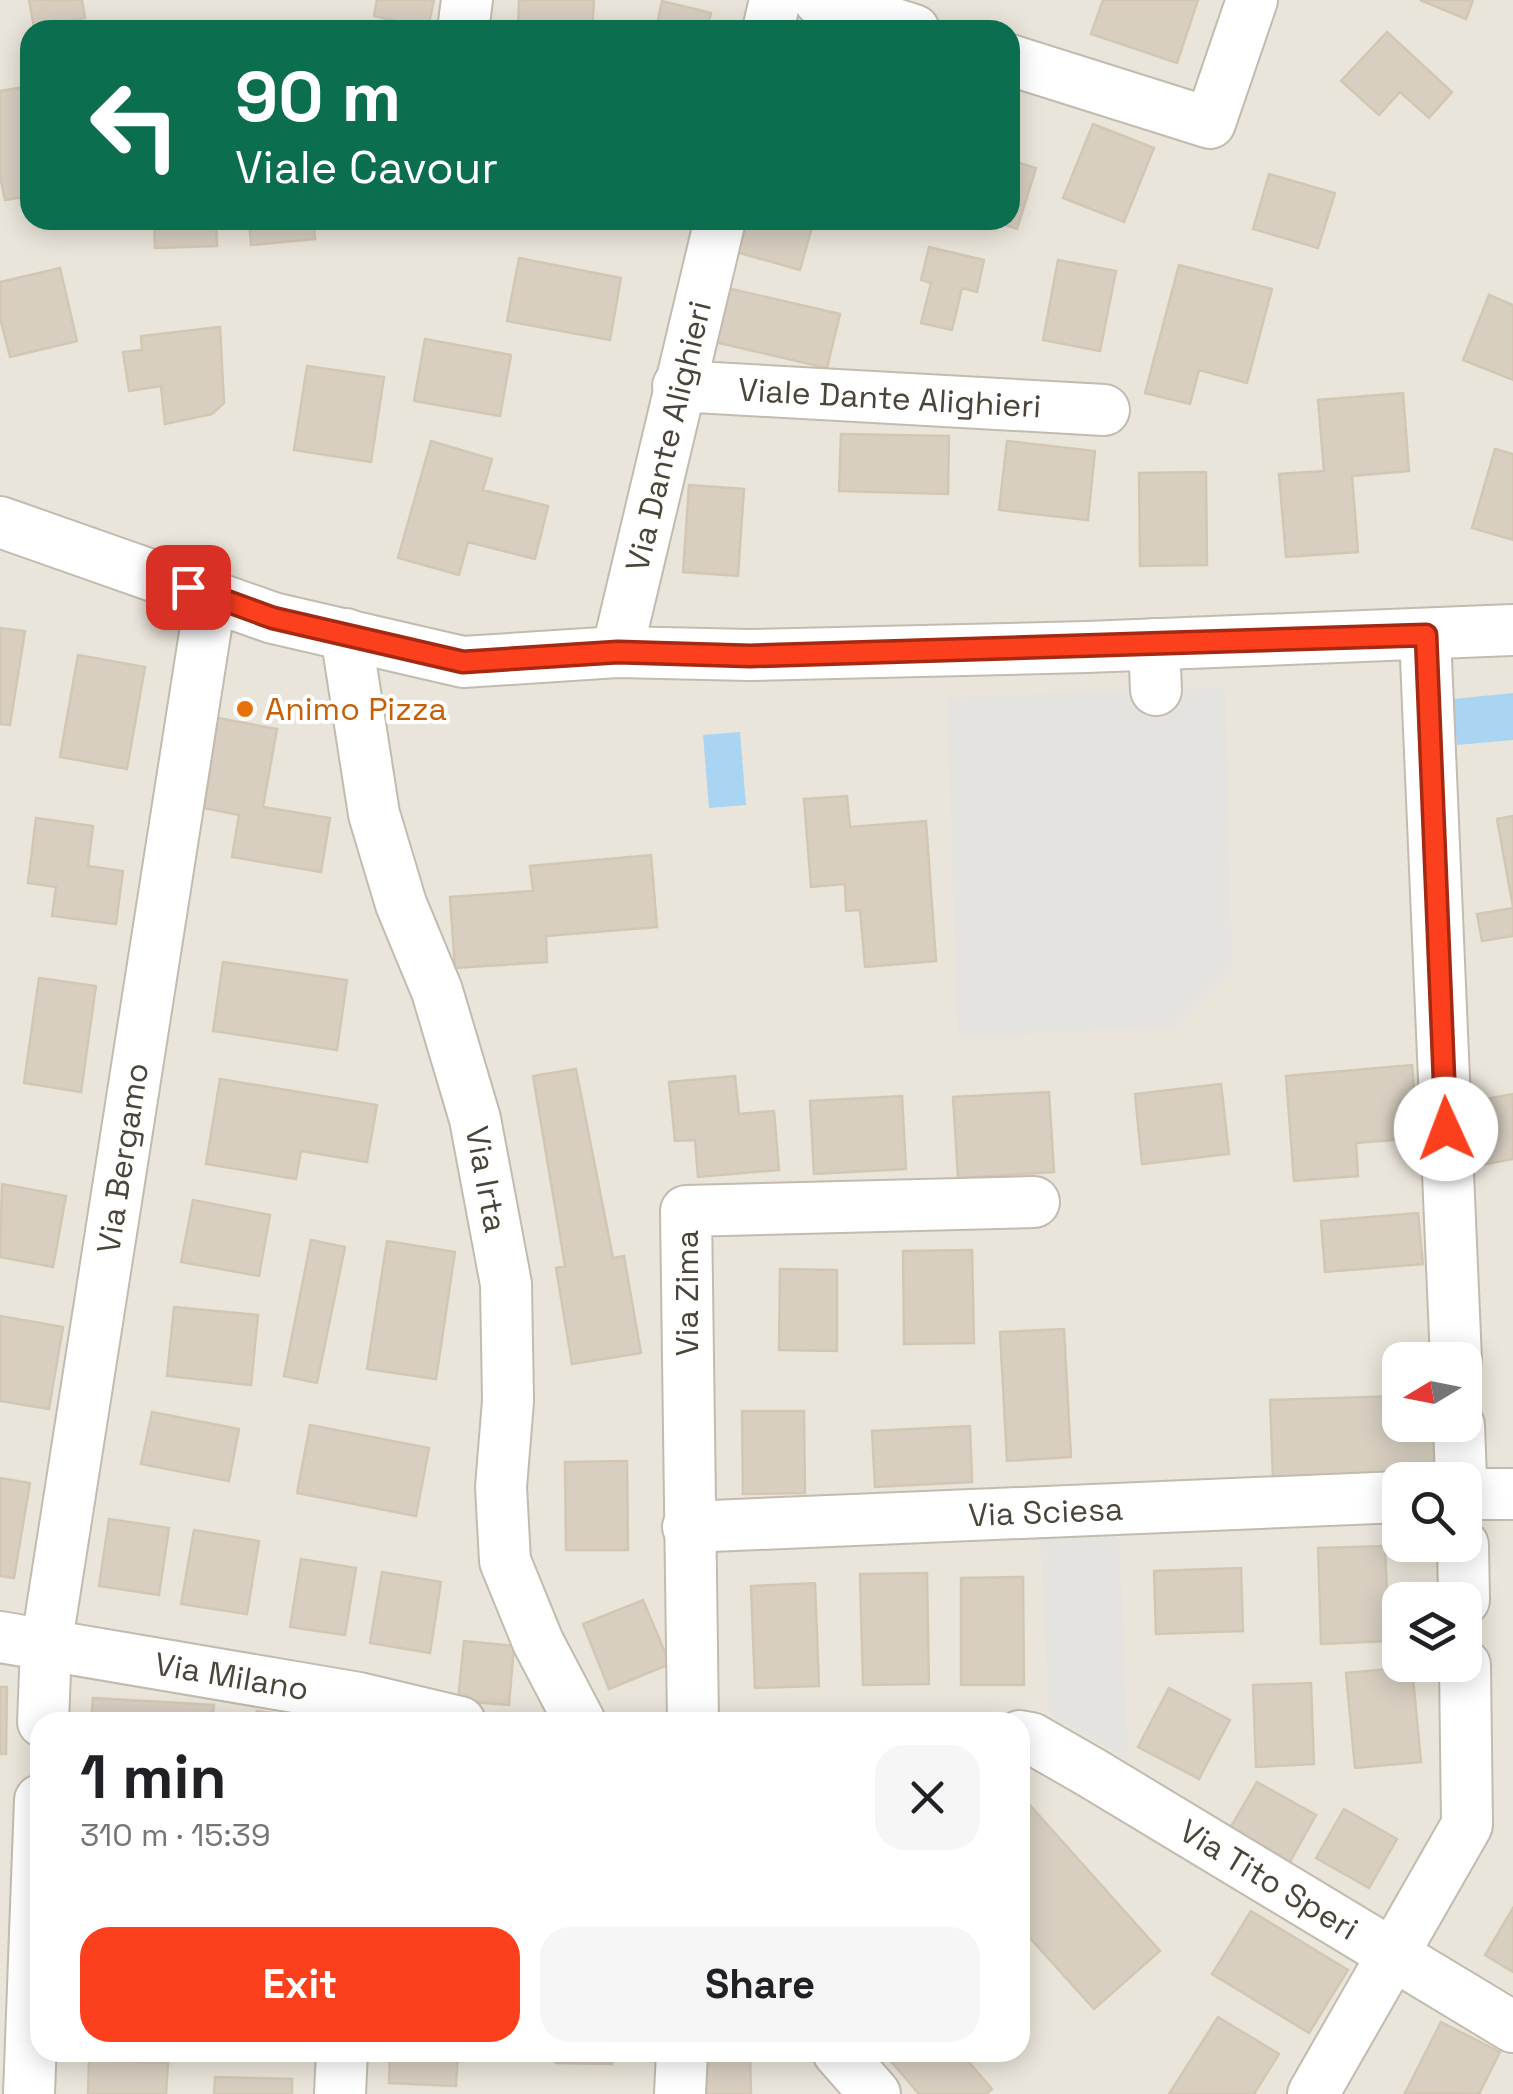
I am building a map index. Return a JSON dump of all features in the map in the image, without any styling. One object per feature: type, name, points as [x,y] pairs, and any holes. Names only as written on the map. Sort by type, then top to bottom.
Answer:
[{"type":"street","points":[[819,0],[882,20]]},
{"type":"street","points":[[1020,63],[1210,123],[1252,0]]},
{"type":"street","name":"Via Dante Alighieri","points":[[618,652],[717,230]]},
{"type":"street","name":"Viale Dante Alighieri","points":[[678,386],[1104,410]]},
{"type":"street","points":[[0,522],[273,618],[463,662],[618,652],[1155,667],[1426,635],[1513,630]]},
{"type":"street","name":"Via Bergamo","points":[[40,1712],[23,1642],[212,595]]},
{"type":"street","name":"Via Irta","points":[[346,634],[374,814],[401,904],[437,992],[471,1102],[506,1284],[508,1400],[501,1487],[505,1561],[538,1642],[575,1712]]},
{"type":"street","points":[[1426,635],[1455,1342]]},
{"type":"street","name":"Via Zima","points":[[694,1712],[686,1211],[1034,1202]]},
{"type":"street","points":[[1482,1494],[1513,1494]]},
{"type":"street","name":"Via Sciesa","points":[[688,1527],[1382,1498]]},
{"type":"street","name":"Via Milano","points":[[23,1642],[359,1710]]},
{"type":"street","points":[[1314,2094],[1467,1825],[1464,1682]]},
{"type":"street","name":"Via Tito Speri","points":[[1030,1738],[1513,2027]]},
{"type":"street","points":[[28,2094],[30,2045]]},
{"type":"street","points":[[340,2094],[342,2062]]},
{"type":"street","points":[[680,2094],[682,2062]]},
{"type":"street","points":[[847,2062],[875,2094]]},
{"type":"shaded area","points":[[0,0],[1513,0],[1513,2094],[0,2094]]},
{"type":"shaded area","points":[[1225,687],[1232,971],[1176,1027],[958,1037],[947,698]]},
{"type":"shaded area","points":[[1119,1525],[1128,1760],[1049,1714],[1040,1532]]},
{"type":"water","points":[[1513,693],[1513,740],[1457,745],[1453,699]]},
{"type":"water","points":[[740,732],[746,805],[709,808],[703,735]]},
{"type":"building","points":[[29,0],[82,0],[85,18],[33,20]]},
{"type":"building","points":[[377,0],[434,0],[430,20],[374,16]]},
{"type":"building","points":[[519,0],[594,0],[593,20],[518,20]]},
{"type":"building","points":[[1103,0],[1198,0],[1177,63],[1091,34]]},
{"type":"building","points":[[1420,0],[1473,0],[1466,19]]},
{"type":"building","points":[[662,1],[711,13],[709,20],[658,20]]},
{"type":"building","points":[[1387,32],[1452,92],[1429,118],[1400,92],[1379,115],[1341,81]]},
{"type":"building","points":[[20,88],[20,198],[5,200],[0,176],[0,91]]},
{"type":"building","points":[[1093,124],[1154,148],[1124,222],[1063,198]]},
{"type":"building","points":[[1020,163],[1036,168],[1020,219]]},
{"type":"building","points":[[1269,174],[1335,193],[1318,248],[1253,229]]},
{"type":"building","points":[[154,230],[216,230],[217,246],[155,248]]},
{"type":"building","points":[[250,230],[314,230],[315,239],[251,245]]},
{"type":"building","points":[[742,230],[811,230],[800,270],[736,252]]},
{"type":"building","points":[[929,247],[984,260],[977,292],[962,288],[952,330],[921,323],[931,283],[921,280]]},
{"type":"building","points":[[519,258],[621,278],[610,340],[507,321]]},
{"type":"building","points":[[1058,260],[1116,271],[1100,351],[1043,340]]},
{"type":"building","points":[[1179,265],[1272,289],[1247,383],[1199,370],[1190,404],[1145,393]]},
{"type":"building","points":[[60,268],[77,341],[10,357],[0,318],[0,282]]},
{"type":"building","points":[[714,285],[840,314],[827,368],[702,339]]},
{"type":"building","points":[[1489,295],[1513,305],[1513,380],[1463,360]]},
{"type":"building","points":[[220,327],[224,403],[212,414],[165,424],[161,386],[129,391],[123,352],[142,350],[141,336]]},
{"type":"building","points":[[425,339],[511,355],[500,416],[414,401]]},
{"type":"building","points":[[307,366],[384,377],[371,462],[294,450]]},
{"type":"building","points":[[1403,393],[1409,471],[1352,476],[1358,552],[1286,557],[1279,474],[1324,471],[1318,400]]},
{"type":"building","points":[[841,434],[949,436],[948,494],[839,491]]},
{"type":"building","points":[[431,441],[492,459],[483,490],[548,506],[535,559],[468,542],[459,575],[398,558]]},
{"type":"building","points":[[1007,441],[1095,451],[1088,520],[999,510]]},
{"type":"building","points":[[1495,449],[1513,454],[1513,540],[1472,528]]},
{"type":"building","points":[[1206,472],[1207,565],[1140,566],[1139,473]]},
{"type":"building","points":[[689,485],[744,489],[738,576],[683,572]]},
{"type":"building","points":[[0,628],[25,631],[10,725],[0,724]]},
{"type":"building","points":[[78,655],[145,667],[127,769],[60,757]]},
{"type":"building","points":[[218,718],[277,729],[263,807],[330,818],[321,872],[232,857],[239,815],[204,808]]},
{"type":"building","points":[[847,796],[850,827],[926,821],[936,961],[865,967],[860,910],[846,911],[845,884],[811,887],[804,799]]},
{"type":"building","points":[[1513,816],[1513,907],[1497,819]]},
{"type":"building","points":[[36,818],[93,826],[88,866],[123,871],[116,924],[52,916],[56,887],[28,883]]},
{"type":"building","points":[[651,855],[657,927],[546,936],[547,962],[455,968],[450,897],[533,891],[530,866]]},
{"type":"building","points":[[1513,908],[1513,936],[1482,941],[1477,914]]},
{"type":"building","points":[[223,962],[347,980],[337,1050],[213,1031]]},
{"type":"building","points":[[39,978],[96,986],[81,1092],[24,1083]]},
{"type":"building","points":[[1412,1065],[1418,1138],[1356,1143],[1358,1176],[1294,1181],[1286,1076]]},
{"type":"building","points":[[576,1069],[613,1258],[624,1256],[641,1353],[572,1364],[556,1268],[565,1266],[533,1076]]},
{"type":"building","points":[[735,1076],[739,1114],[774,1111],[779,1170],[698,1177],[695,1140],[675,1141],[669,1082]]},
{"type":"building","points":[[220,1079],[377,1105],[367,1162],[301,1151],[296,1179],[206,1164]]},
{"type":"building","points":[[1221,1084],[1229,1154],[1142,1164],[1135,1094]]},
{"type":"building","points":[[1049,1092],[1054,1172],[958,1178],[953,1097]]},
{"type":"building","points":[[1513,1094],[1513,1159],[1471,1167],[1459,1104]]},
{"type":"building","points":[[902,1096],[906,1169],[814,1174],[810,1101]]},
{"type":"building","points":[[2,1184],[66,1196],[53,1267],[0,1257]]},
{"type":"building","points":[[193,1200],[270,1215],[259,1276],[181,1262]]},
{"type":"building","points":[[1418,1213],[1423,1264],[1325,1272],[1321,1221]]},
{"type":"building","points":[[311,1240],[345,1247],[317,1383],[284,1376]]},
{"type":"building","points":[[387,1241],[455,1252],[436,1379],[367,1369]]},
{"type":"building","points":[[972,1250],[974,1343],[904,1344],[903,1251]]},
{"type":"building","points":[[780,1269],[837,1270],[837,1351],[779,1350]]},
{"type":"building","points":[[174,1307],[258,1315],[251,1385],[167,1376]]},
{"type":"building","points":[[0,1316],[63,1327],[49,1409],[0,1401]]},
{"type":"building","points":[[1064,1329],[1071,1457],[1007,1461],[1000,1332]]},
{"type":"building","points":[[1382,1397],[1382,1442],[1442,1442],[1443,1462],[1382,1462],[1382,1475],[1273,1479],[1270,1400]]},
{"type":"building","points":[[742,1411],[804,1411],[805,1493],[743,1494]]},
{"type":"building","points":[[152,1412],[239,1429],[229,1481],[141,1464]]},
{"type":"building","points":[[310,1425],[429,1448],[416,1516],[297,1493]]},
{"type":"building","points":[[970,1426],[972,1482],[875,1487],[872,1431]]},
{"type":"building","points":[[627,1461],[628,1550],[566,1550],[565,1462]]},
{"type":"building","points":[[0,1478],[30,1483],[14,1578],[0,1576]]},
{"type":"building","points":[[109,1519],[169,1528],[159,1595],[99,1586]]},
{"type":"building","points":[[194,1530],[259,1541],[247,1614],[181,1604]]},
{"type":"building","points":[[1382,1546],[1387,1582],[1382,1582],[1382,1641],[1321,1644],[1318,1548]]},
{"type":"building","points":[[301,1559],[356,1568],[345,1635],[290,1627]]},
{"type":"building","points":[[1241,1568],[1243,1631],[1156,1634],[1154,1571]]},
{"type":"building","points":[[382,1572],[441,1582],[430,1653],[370,1643]]},
{"type":"building","points":[[927,1573],[929,1684],[863,1685],[860,1574]]},
{"type":"building","points":[[1023,1577],[1024,1685],[961,1685],[961,1578]]},
{"type":"building","points":[[815,1583],[819,1686],[755,1688],[751,1586]]},
{"type":"building","points":[[643,1600],[670,1664],[609,1689],[583,1624]]},
{"type":"building","points":[[464,1641],[514,1646],[509,1705],[458,1701]]},
{"type":"building","points":[[1382,1670],[1382,1682],[1413,1682],[1421,1762],[1355,1768],[1346,1673]]},
{"type":"building","points":[[1311,1683],[1314,1764],[1256,1767],[1253,1685]]},
{"type":"building","points":[[0,1687],[7,1687],[6,1754],[0,1754]]},
{"type":"building","points":[[1169,1688],[1230,1720],[1199,1779],[1138,1747]]},
{"type":"building","points":[[93,1698],[214,1705],[213,1712],[92,1712]]},
{"type":"building","points":[[1257,1782],[1316,1815],[1286,1869],[1226,1835]]},
{"type":"building","points":[[1030,1805],[1160,1951],[1094,2009],[1030,1938]]},
{"type":"building","points":[[1344,1809],[1397,1839],[1369,1888],[1316,1858]]},
{"type":"building","points":[[1513,1908],[1513,1972],[1485,1955]]},
{"type":"building","points":[[1251,1911],[1348,1970],[1309,2033],[1212,1974]]},
{"type":"building","points":[[1218,2017],[1279,2054],[1254,2094],[1169,2094]]},
{"type":"building","points":[[1441,2022],[1500,2052],[1479,2094],[1405,2093]]},
{"type":"building","points":[[89,2062],[168,2063],[166,2094],[88,2094]]},
{"type":"building","points":[[390,2062],[457,2062],[456,2086],[389,2083]]},
{"type":"building","points":[[556,2062],[612,2062],[612,2064]]},
{"type":"building","points":[[689,2062],[750,2062],[751,2094],[690,2094]]},
{"type":"building","points":[[892,2062],[969,2062],[992,2089],[986,2094],[919,2094]]},
{"type":"building","points":[[215,2077],[292,2079],[292,2094],[214,2094]]},
{"type":"place","name":"Animo Pizza","points":[[245,709]]},
{"type":"route","points":[[188,587],[273,618],[463,662],[618,652],[750,656],[1426,635],[1446,1129]]}]
